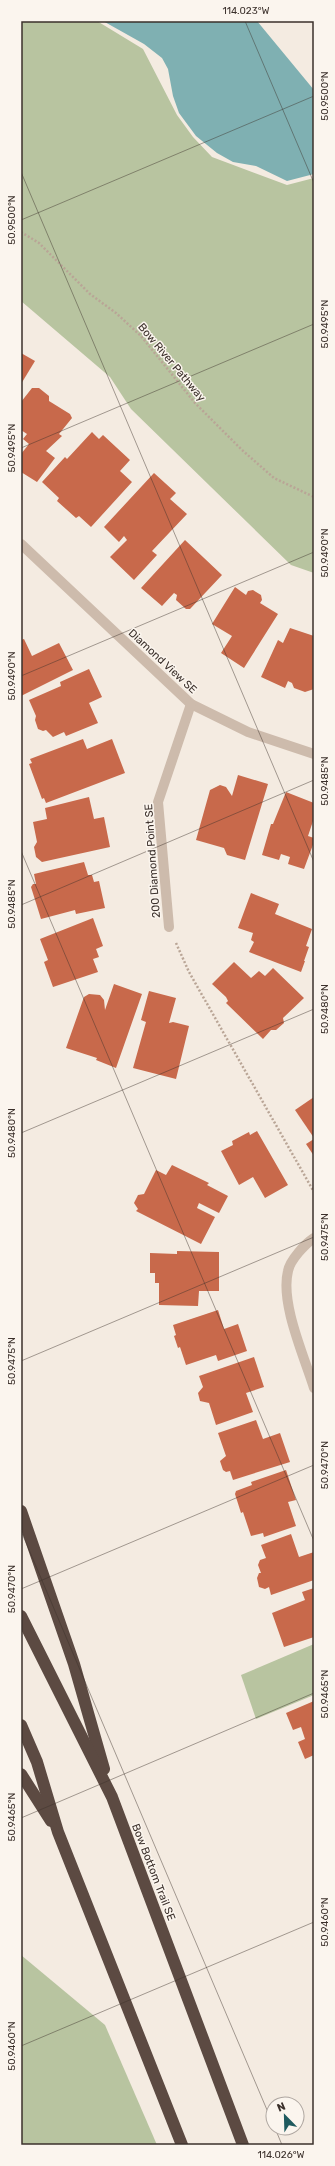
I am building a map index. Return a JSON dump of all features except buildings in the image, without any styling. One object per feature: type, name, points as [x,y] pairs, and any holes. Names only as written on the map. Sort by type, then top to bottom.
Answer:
[{"type":"highway","points":[[21,1511],[74,1664],[112,1797]]},
{"type":"highway","name":"Bow Bottom Trail SE","points":[[21,1616],[112,1797],[243,2145]]},
{"type":"highway","points":[[21,1724],[37,1762],[58,1832],[182,2145]]},
{"type":"highway","points":[[21,1774],[58,1832]]},
{"type":"street","name":"Diamond View SE","points":[[21,544],[191,704],[248,732],[314,754]]},
{"type":"street","name":"200 Diamond Point SE","points":[[169,926],[158,802],[191,704]]},
{"type":"street","points":[[314,1238],[304,1244],[288,1270],[287,1301],[314,1388]]},
{"type":"path","name":"Bow River Pathway","points":[[21,232],[39,243],[90,294],[116,312],[141,336],[195,403],[242,450],[274,478],[314,497]]},
{"type":"path","points":[[169,926],[189,972],[314,1192]]},
{"type":"green space","points":[[21,21],[97,21],[143,49],[177,115],[193,137],[212,157],[287,185],[314,178],[314,573],[291,565],[131,409],[110,377],[21,301]]},
{"type":"green space","points":[[314,1644],[314,1695],[256,1719],[241,1675]]},
{"type":"green space","points":[[21,1955],[105,2025],[157,2145],[21,2145]]},
{"type":"water","points":[[103,21],[257,21],[314,90],[314,174],[287,181],[256,166],[233,162],[217,153],[196,136],[179,113],[173,96],[168,69],[162,58],[144,44]]}]
